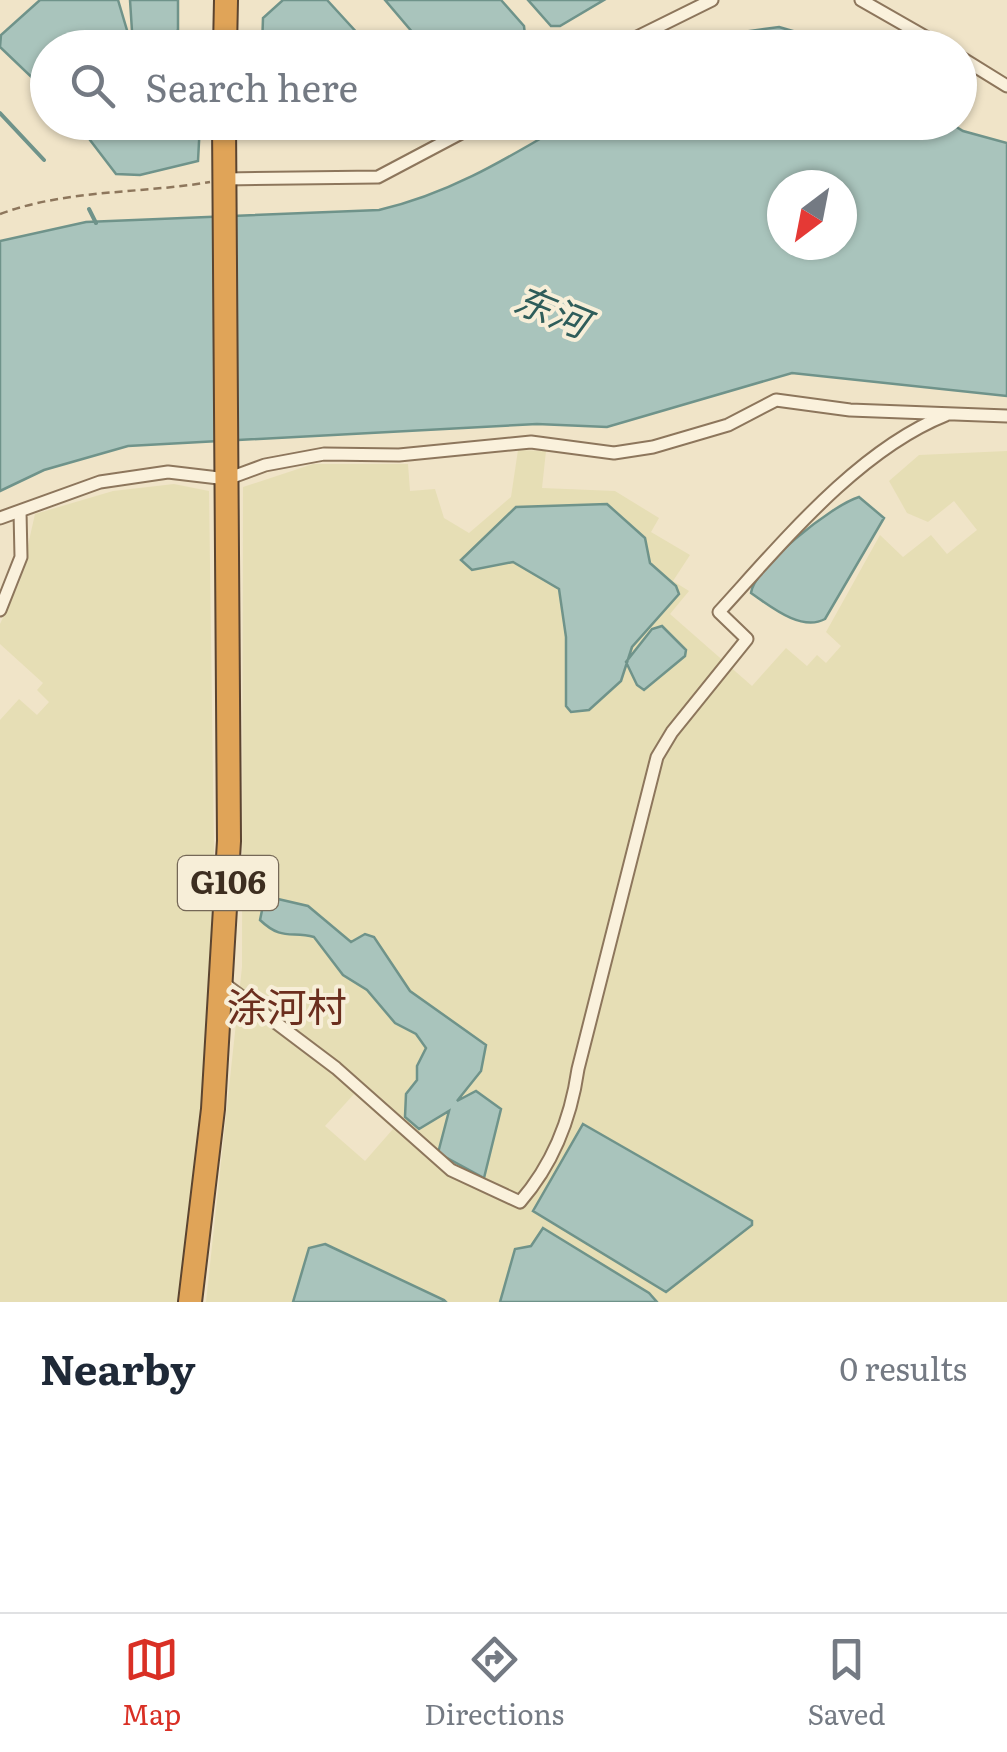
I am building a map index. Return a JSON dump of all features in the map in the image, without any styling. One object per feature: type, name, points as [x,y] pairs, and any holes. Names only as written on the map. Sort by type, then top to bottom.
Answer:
[{"type":"highway","points":[[225,30],[226,0]]},
{"type":"highway","name":"G106","points":[[190,1302],[213,1109],[230,804],[224,140]]},
{"type":"street","points":[[652,30],[712,0]]},
{"type":"street","points":[[861,0],[914,30]]},
{"type":"street","points":[[977,67],[1007,86]]},
{"type":"street","points":[[223,187],[378,177],[448,140]]},
{"type":"street","points":[[0,518],[77,488],[123,477],[226,471],[324,454],[399,455],[531,442],[595,452],[634,450],[728,424],[776,400],[850,410],[1007,416]]},
{"type":"street","points":[[222,982],[336,1068],[442,1163],[520,1202],[561,1138],[572,1108],[578,1068],[657,757],[672,732],[748,639],[719,612],[828,498],[903,434],[946,415]]},
{"type":"street","points":[[0,610],[21,557],[20,511]]},
{"type":"path","points":[[0,214],[53,198],[223,187]]},
{"type":"shaded area","points":[[518,450],[546,451],[542,488],[615,491],[659,518],[651,532],[690,555],[673,581],[689,591],[670,614],[752,686],[786,648],[807,666],[817,655],[826,663],[841,646],[826,632],[880,535],[903,557],[931,535],[947,554],[977,530],[954,501],[928,522],[907,513],[889,481],[919,455],[1007,451],[1007,1302],[206,1302],[242,967],[243,487],[313,464],[408,464],[410,491],[435,489],[444,518],[469,533],[511,497]],"holes":[[[354,1094],[393,1129],[365,1161],[325,1126]]]},
{"type":"shaded area","points":[[174,484],[209,491],[214,852],[206,1057],[180,1302],[0,1302],[0,720],[19,699],[37,715],[49,702],[37,690],[43,683],[0,644],[0,624],[20,581],[35,514],[113,491]]},
{"type":"water","points":[[40,0],[118,0],[127,30],[30,30],[30,76],[0,47],[1,35]]},
{"type":"water","points":[[130,0],[178,0],[178,30],[132,30]]},
{"type":"water","points":[[283,0],[327,0],[354,30],[263,30],[263,18]]},
{"type":"water","points":[[385,0],[501,0],[524,30],[411,30]]},
{"type":"water","points":[[528,0],[604,0],[560,26],[551,26]]},
{"type":"water","name":"东河","points":[[977,135],[1007,143],[1007,396],[792,373],[607,427],[537,424],[128,446],[44,470],[0,491],[0,241],[86,222],[379,210],[453,185],[537,140],[977,140]]},
{"type":"water","points":[[90,140],[199,140],[198,161],[140,175],[116,174]]},
{"type":"water","points":[[859,497],[884,518],[825,619],[796,620],[751,593],[755,582],[779,553],[831,512]]},
{"type":"water","points":[[607,504],[645,538],[650,563],[676,586],[679,594],[632,647],[621,681],[589,710],[571,712],[566,706],[566,637],[559,589],[513,562],[472,570],[461,560],[516,507]]},
{"type":"water","points":[[662,626],[686,650],[685,656],[644,690],[637,685],[626,662],[652,629]]},
{"type":"water","points":[[265,896],[308,906],[351,942],[365,934],[374,937],[410,991],[486,1045],[481,1071],[457,1101],[476,1091],[501,1109],[484,1178],[438,1153],[449,1111],[419,1129],[405,1117],[406,1094],[417,1080],[417,1066],[426,1048],[416,1034],[395,1023],[367,990],[343,975],[314,937],[281,933],[260,920]]},
{"type":"water","points":[[583,1124],[752,1221],[752,1225],[666,1292],[533,1211]]},
{"type":"water","points":[[543,1228],[649,1293],[657,1302],[500,1302],[515,1249],[531,1246]]},
{"type":"water","points":[[325,1244],[446,1302],[293,1302],[309,1248]]},
{"type":"waterway","points":[[0,113],[44,160]]},
{"type":"waterway","points":[[89,209],[96,223]]},
{"type":"district","name":"涂河村","points":[[287,1008]]}]
